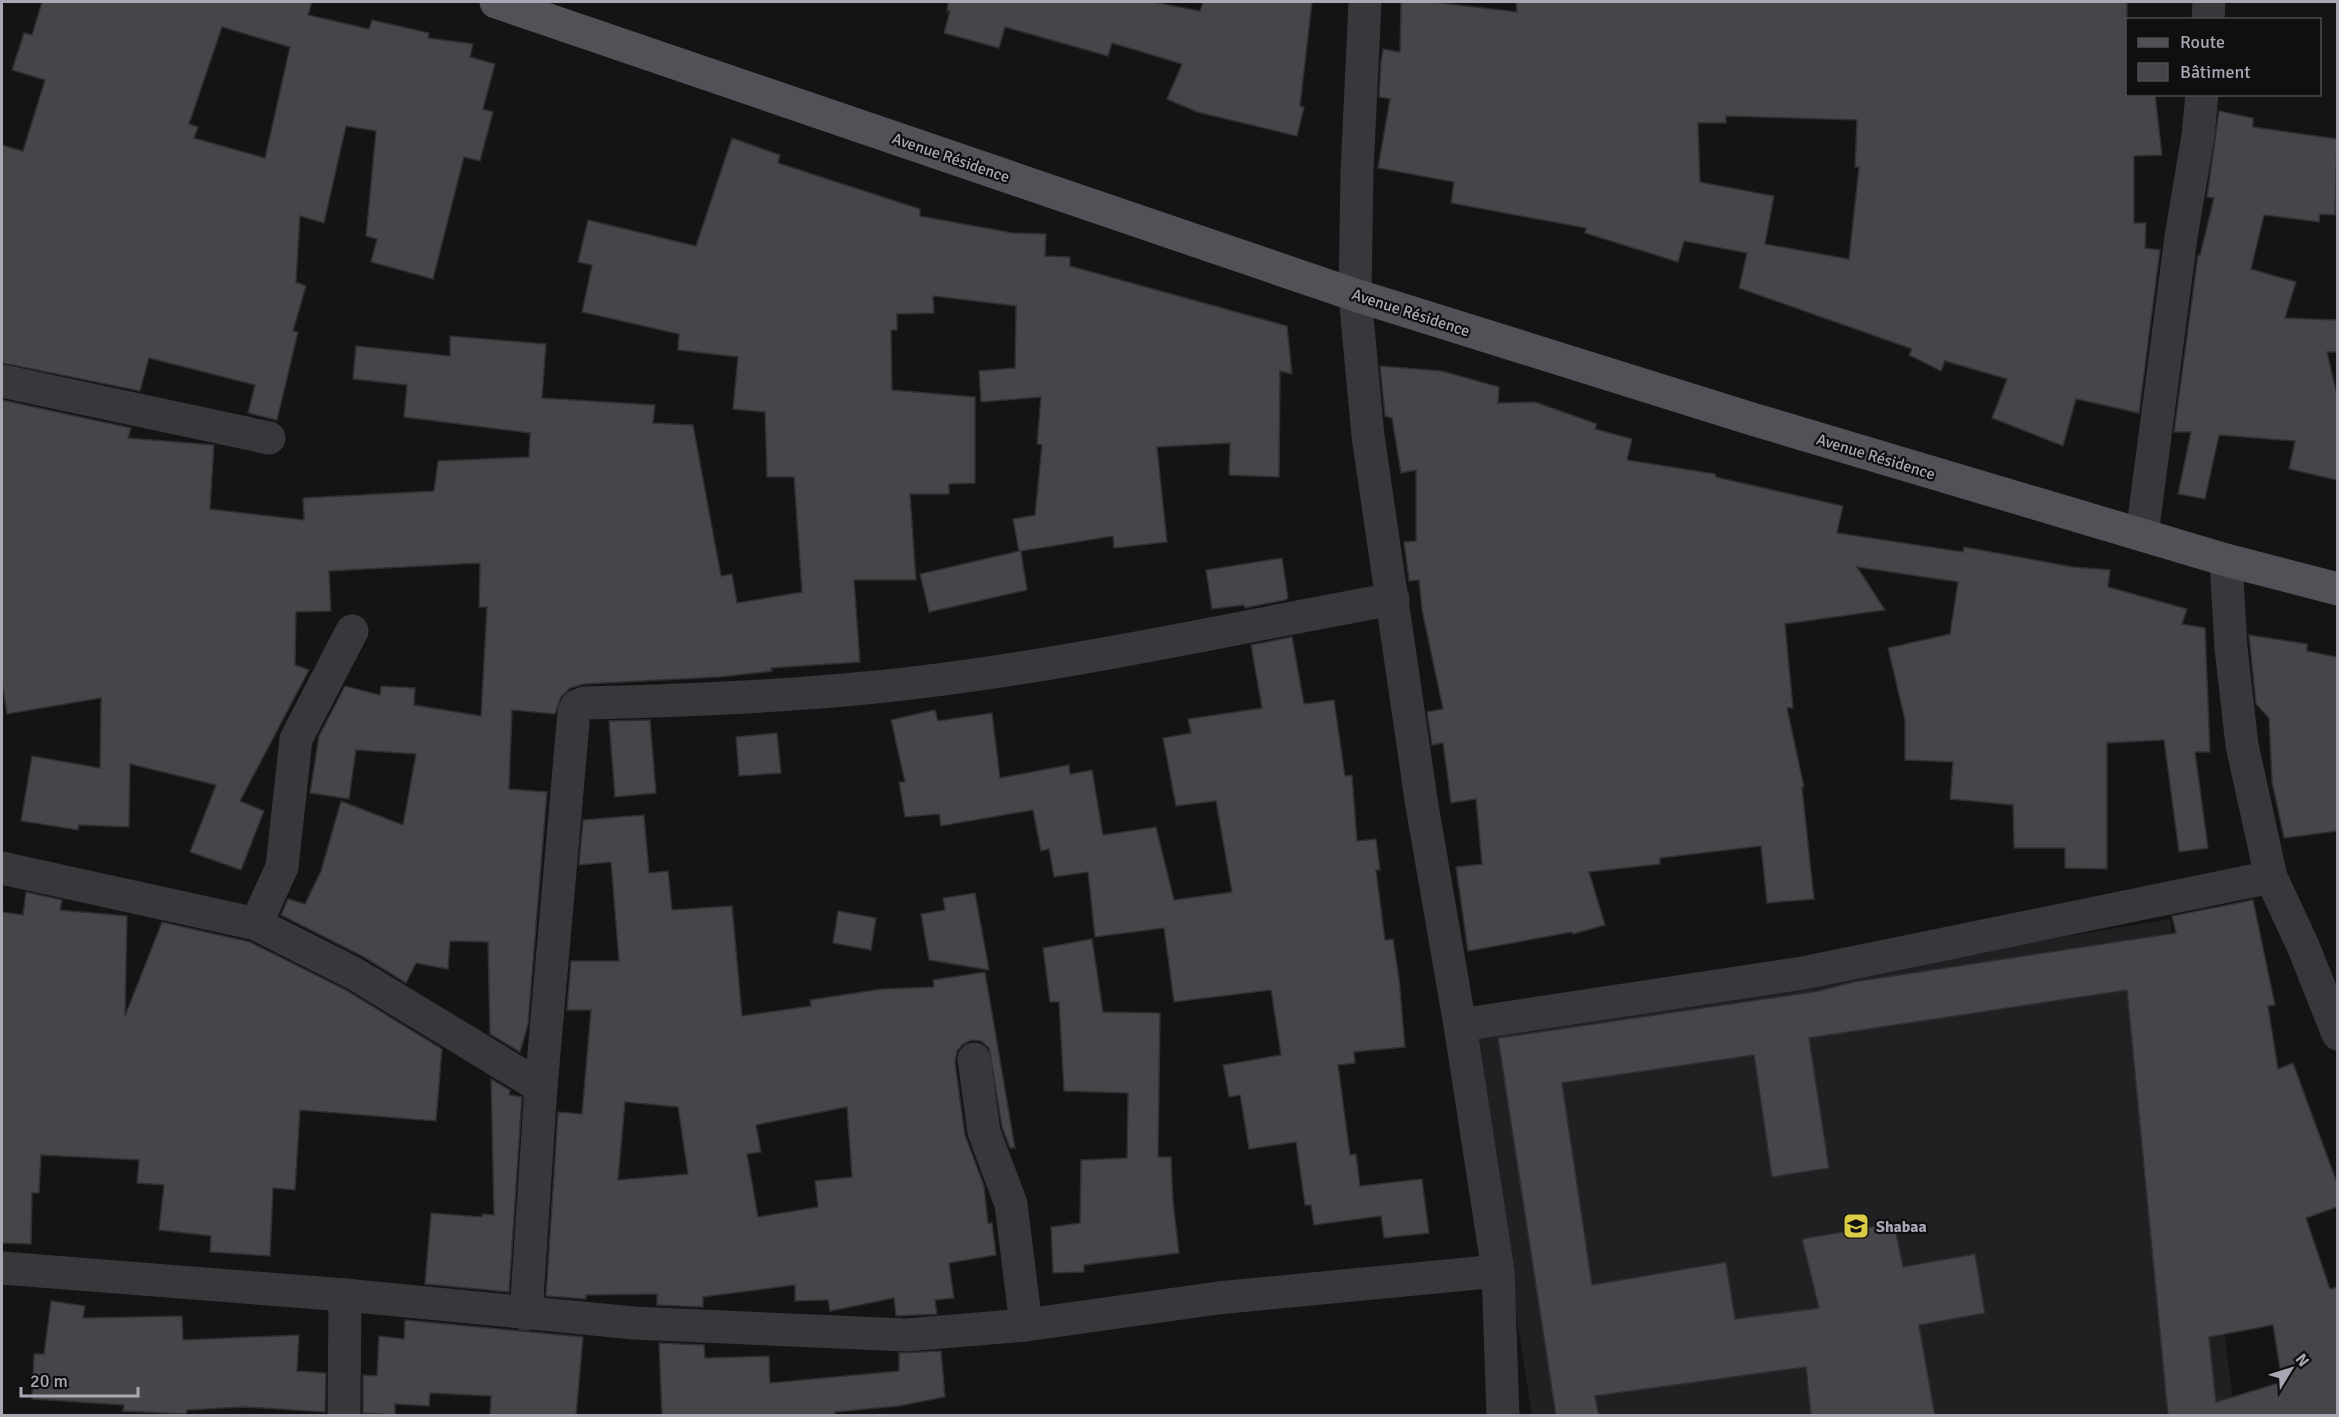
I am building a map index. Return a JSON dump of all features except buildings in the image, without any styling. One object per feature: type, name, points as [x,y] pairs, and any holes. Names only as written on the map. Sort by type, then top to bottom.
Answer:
[{"type":"main road","name":"Avenue Résidence","points":[[496,2],[1355,295],[1741,416],[2226,560],[2337,589]]},
{"type":"street","points":[[1365,2],[1357,172],[1355,295],[1368,436],[1422,806],[1460,1025],[1498,1271],[1503,1416]]},
{"type":"street","points":[[2208,18],[2209,2]]},
{"type":"street","points":[[2142,535],[2202,96]]},
{"type":"street","points":[[2,381],[269,438]]},
{"type":"street","points":[[2226,560],[2231,648],[2242,745],[2271,878],[2303,946],[2337,1034]]},
{"type":"street","points":[[526,1314],[541,1087],[573,712],[577,706],[585,703],[712,701],[879,687],[1008,669],[1393,599]]},
{"type":"street","points":[[256,924],[282,867],[296,739],[352,632]]},
{"type":"street","points":[[2,868],[256,924],[355,974],[541,1087]]},
{"type":"street","points":[[1460,1025],[1803,974],[2271,878]]},
{"type":"street","points":[[974,1059],[984,1132],[1011,1204],[1026,1325]]},
{"type":"street","points":[[2,1268],[345,1295],[634,1323],[906,1335],[1026,1325],[1218,1298],[1498,1271]]},
{"type":"street","points":[[344,1416],[345,1295]]},
{"type":"shaded area","name":"Shabaa","points":[[2170,919],[2235,1415],[1532,1415],[1473,1037]]},
{"type":"place","name":"Shabaa","points":[[1856,1226]]}]
